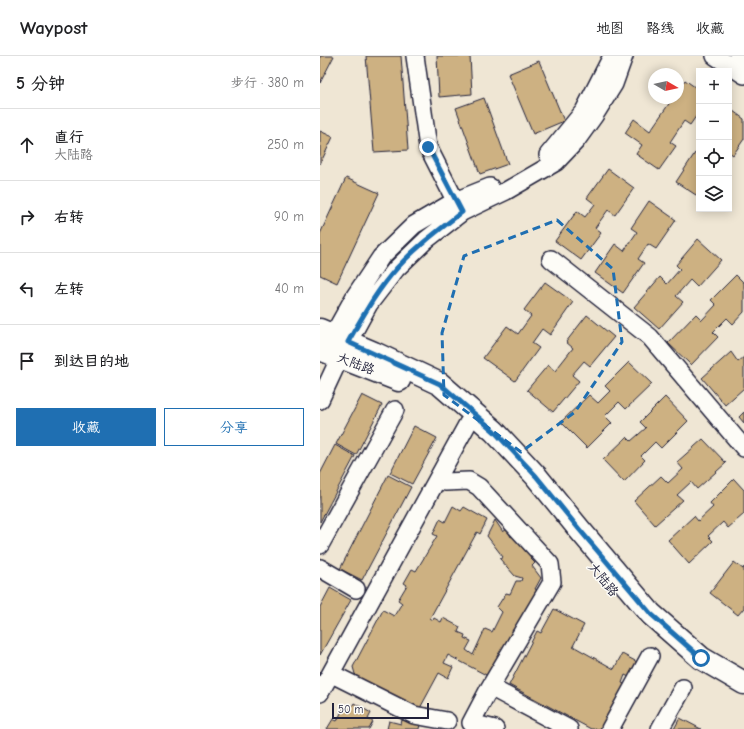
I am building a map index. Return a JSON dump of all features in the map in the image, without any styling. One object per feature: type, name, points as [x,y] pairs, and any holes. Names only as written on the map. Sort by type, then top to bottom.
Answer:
[{"type":"main road","name":"大陆路","points":[[329,346],[378,371],[441,398],[507,457],[548,507],[609,587],[650,630],[697,667],[744,695]]},
{"type":"main road","name":"大陆路","points":[[329,346],[440,384],[494,431],[536,476],[651,614],[701,658],[744,684]]},
{"type":"street","points":[[415,56],[428,147],[458,207]]},
{"type":"street","points":[[320,400],[329,346],[370,304],[396,269],[458,207],[549,155],[584,111],[612,56]]},
{"type":"street","points":[[458,207],[506,191],[556,162],[576,141],[594,116],[614,84],[624,56]]},
{"type":"street","points":[[715,56],[744,75]]},
{"type":"street","points":[[738,56],[744,61]]},
{"type":"street","points":[[551,259],[650,337],[744,448]]},
{"type":"street","points":[[320,545],[395,410]]},
{"type":"street","points":[[320,693],[468,423]]},
{"type":"street","points":[[445,482],[469,481],[478,487],[550,564],[552,582],[490,687],[471,723]]},
{"type":"street","points":[[320,568],[356,589]]},
{"type":"street","points":[[610,729],[650,656]]},
{"type":"street","points":[[338,677],[414,715],[446,725],[471,723],[495,729]]},
{"type":"street","points":[[490,687],[569,729]]},
{"type":"street","points":[[660,729],[683,688]]},
{"type":"highlighted area","points":[[557,220],[613,269],[622,342],[575,412],[521,452],[444,395],[442,333],[464,256]]},
{"type":"building","points":[[320,56],[334,56],[320,83]]},
{"type":"building","points":[[366,56],[401,56],[408,150],[374,152]]},
{"type":"building","points":[[437,56],[470,56],[472,94],[439,97]]},
{"type":"building","points":[[539,61],[564,121],[533,134],[508,74]]},
{"type":"building","points":[[685,80],[696,88],[696,116],[690,125],[684,121],[670,142],[676,146],[659,170],[636,154],[642,145],[625,133],[634,119],[650,131],[669,104],[684,104]]},
{"type":"building","points":[[484,98],[508,164],[480,174],[456,108]]},
{"type":"building","points":[[732,110],[744,119],[744,139],[733,155]]},
{"type":"building","points":[[320,131],[333,137],[320,164]]},
{"type":"building","points":[[695,153],[696,195],[676,182]]},
{"type":"building","points":[[608,169],[634,188],[615,215],[608,210],[595,228],[601,233],[581,260],[555,241],[577,211],[585,217],[595,204],[587,198]]},
{"type":"building","points":[[346,178],[379,193],[337,283],[320,275],[320,234]]},
{"type":"building","points":[[649,201],[676,220],[656,249],[648,244],[638,259],[644,263],[623,293],[595,273],[615,244],[624,251],[637,232],[631,228]]},
{"type":"building","points":[[698,239],[721,260],[697,287],[690,280],[676,296],[683,302],[659,329],[634,307],[660,277],[667,284],[680,269],[676,265]]},
{"type":"building","points":[[736,275],[744,283],[744,312],[733,324],[727,318],[713,332],[718,337],[691,365],[668,343],[696,314],[702,320],[716,305],[711,300]]},
{"type":"building","points":[[545,282],[573,302],[550,335],[542,329],[532,343],[539,348],[515,381],[483,358],[507,326],[518,334],[531,316],[524,310]]},
{"type":"building","points":[[587,315],[614,337],[590,366],[584,361],[572,375],[579,381],[553,412],[527,390],[548,365],[555,371],[573,348],[566,342]]},
{"type":"building","points":[[731,352],[738,362],[744,357],[744,388],[725,405],[702,378]]},
{"type":"building","points":[[629,362],[652,384],[626,409],[619,402],[605,416],[612,423],[587,448],[561,422],[589,395],[598,403],[610,391],[605,386]]},
{"type":"building","points":[[362,395],[382,405],[356,455],[336,444]]},
{"type":"building","points":[[665,397],[688,421],[661,448],[655,442],[641,456],[645,460],[624,482],[603,460],[627,437],[631,441],[646,428],[640,422]]},
{"type":"building","points":[[744,412],[744,423],[739,417]]},
{"type":"building","points":[[414,426],[437,438],[412,484],[390,473]]},
{"type":"building","points":[[703,439],[726,463],[697,489],[691,482],[677,495],[683,500],[655,525],[634,501],[661,476],[668,483],[683,469],[677,462]]},
{"type":"building","points":[[335,445],[355,456],[320,522],[320,474]]},
{"type":"building","points":[[388,475],[411,487],[362,580],[340,569]]},
{"type":"building","points":[[734,479],[744,490],[744,514],[728,528],[723,522],[708,536],[713,541],[689,564],[668,540],[694,516],[698,521],[713,507],[710,503]]},
{"type":"building","points":[[453,506],[461,511],[464,507],[487,520],[480,534],[477,532],[430,618],[433,620],[434,618],[441,622],[443,618],[460,627],[458,632],[465,635],[464,638],[471,641],[466,650],[473,655],[485,629],[492,632],[502,612],[497,607],[506,593],[510,594],[516,581],[521,581],[522,578],[515,576],[500,559],[503,557],[487,536],[495,520],[503,532],[507,529],[511,537],[514,535],[534,555],[530,558],[535,563],[532,566],[541,578],[535,589],[539,591],[488,676],[448,655],[444,663],[453,667],[448,678],[439,673],[419,710],[359,678],[355,674],[353,667],[383,610],[394,616],[402,603],[398,600],[407,585],[404,583],[412,569],[416,571],[437,536],[433,534],[440,519],[445,522]]},
{"type":"building","points":[[734,562],[743,569],[744,567],[744,608],[738,615],[710,593]]},
{"type":"building","points":[[330,588],[351,600],[320,655],[320,607]]},
{"type":"building","points":[[554,609],[584,625],[573,646],[614,669],[622,654],[639,663],[631,678],[625,675],[622,683],[629,686],[606,729],[591,729],[509,685],[537,631],[541,633]]},
{"type":"building","points":[[354,703],[371,713],[368,719],[373,722],[369,729],[327,729],[333,719],[337,721],[344,707],[350,710]]},
{"type":"building","points":[[680,718],[701,729],[674,729]]},
{"type":"building","points":[[402,720],[420,724],[419,729],[387,729],[389,721],[401,724]]},
{"type":"route","points":[[428,147],[462,212],[426,240],[396,269],[370,304],[348,342],[440,384],[494,431],[536,476],[651,614],[701,658]]}]
